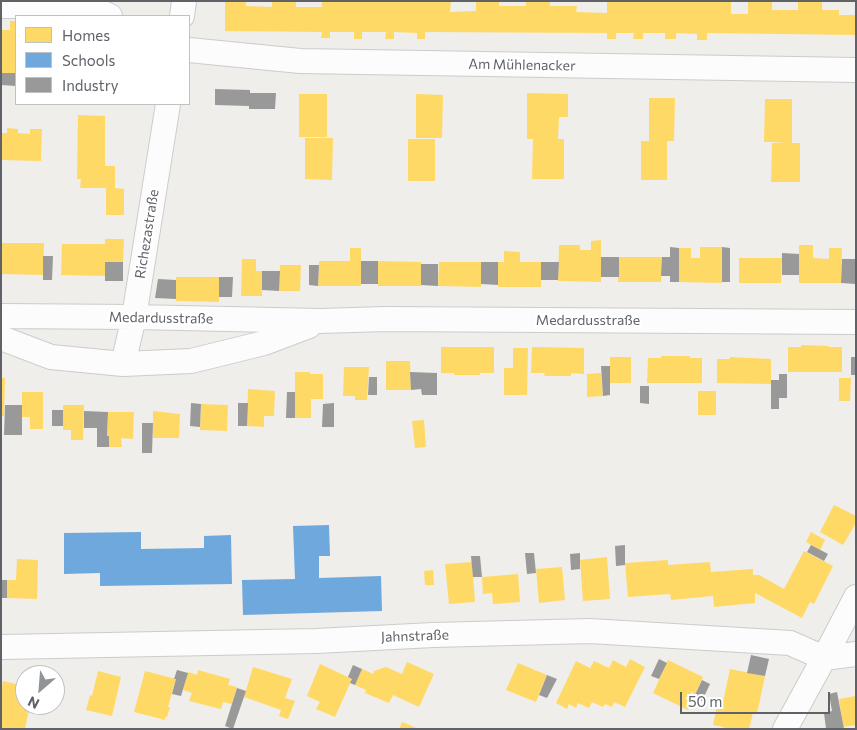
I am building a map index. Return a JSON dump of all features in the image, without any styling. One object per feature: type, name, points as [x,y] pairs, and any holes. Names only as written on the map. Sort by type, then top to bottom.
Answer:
[{"type":"street","points":[[182,15],[184,1]]},
{"type":"street","points":[[1,6],[88,4],[108,15]]},
{"type":"street","name":"Am Mühlenacker","points":[[190,50],[300,61],[856,70]]},
{"type":"street","name":"Richezastraße","points":[[123,364],[134,317],[168,105]]},
{"type":"street","name":"Medardusstraße","points":[[1,316],[320,321],[385,318],[856,322]]},
{"type":"street","name":"Medardusstraße","points":[[1,338],[51,357],[123,364],[191,361],[264,344],[320,321]]},
{"type":"street","points":[[785,729],[856,597]]},
{"type":"street","name":"Jahnstraße","points":[[1,647],[316,641],[433,635],[590,631],[790,643],[824,658]]},
{"type":"street","points":[[824,658],[856,654]]},
{"type":"building: Homes","points":[[225,1],[246,1],[246,6],[272,7],[272,1],[296,1],[296,7],[322,7],[322,1],[451,1],[450,12],[476,11],[476,1],[499,1],[499,6],[526,6],[526,1],[550,1],[550,6],[577,6],[576,12],[607,13],[607,1],[731,1],[731,14],[748,14],[748,1],[772,1],[772,10],[798,10],[798,1],[822,1],[822,10],[839,10],[839,15],[856,15],[856,35],[707,33],[707,40],[697,40],[697,34],[676,33],[676,39],[665,39],[665,33],[643,33],[643,39],[633,39],[634,33],[616,33],[616,39],[607,39],[607,33],[425,32],[425,39],[417,39],[417,33],[394,32],[394,39],[385,39],[386,32],[362,32],[362,39],[354,39],[354,32],[330,32],[330,38],[321,38],[322,32],[225,31]]},
{"type":"building: Homes","points":[[10,21],[15,21],[15,73],[1,73],[1,30],[10,30]]},
{"type":"building: Homes","points":[[527,93],[568,94],[568,117],[559,117],[558,139],[564,139],[564,179],[532,179],[533,139],[527,139]]},
{"type":"building: Homes","points":[[299,94],[327,94],[327,137],[299,137]]},
{"type":"building: Homes","points":[[416,94],[443,95],[442,138],[416,138]]},
{"type":"building: Homes","points":[[649,98],[675,98],[674,141],[667,141],[667,180],[641,180],[641,141],[649,141]]},
{"type":"building: Homes","points":[[765,99],[792,99],[792,143],[800,143],[800,182],[771,182],[772,143],[787,142],[764,142]]},
{"type":"building: Homes","points":[[78,115],[105,116],[105,166],[115,166],[115,188],[124,189],[124,215],[106,215],[106,188],[80,188],[81,179],[77,179]]},
{"type":"building: Homes","points":[[7,128],[18,129],[18,133],[30,134],[30,129],[42,129],[41,161],[1,160],[1,133],[7,133]]},
{"type":"building: Homes","points":[[305,138],[333,138],[332,180],[305,179]]},
{"type":"building: Homes","points":[[408,139],[435,139],[435,181],[408,181]]},
{"type":"building: Homes","points":[[105,239],[124,239],[123,262],[105,262],[105,276],[61,275],[62,244],[105,244]]},
{"type":"building: Homes","points":[[601,240],[601,282],[558,281],[559,245],[580,245],[580,250],[591,250],[591,241]]},
{"type":"building: Homes","points":[[1,243],[44,243],[43,275],[1,274]]},
{"type":"building: Homes","points":[[799,245],[813,245],[813,258],[829,259],[829,248],[842,248],[841,283],[799,283]]},
{"type":"building: Homes","points":[[700,247],[722,247],[722,283],[679,282],[679,248],[691,248],[691,258],[700,258]]},
{"type":"building: Homes","points":[[350,248],[361,248],[361,286],[318,286],[319,261],[350,261]]},
{"type":"building: Homes","points":[[504,251],[520,252],[520,262],[541,262],[541,287],[498,287],[498,262],[504,262]]},
{"type":"building: Homes","points":[[619,257],[662,257],[661,282],[618,282]]},
{"type":"building: Homes","points":[[739,258],[782,258],[781,283],[739,283]]},
{"type":"building: Homes","points":[[242,259],[256,259],[256,271],[262,271],[262,296],[241,296]]},
{"type":"building: Homes","points":[[378,261],[421,262],[421,286],[378,286]]},
{"type":"building: Homes","points":[[439,262],[481,262],[481,287],[438,286]]},
{"type":"building: Homes","points":[[280,265],[301,265],[300,291],[279,291]]},
{"type":"building: Homes","points":[[176,277],[219,277],[219,302],[176,301]]},
{"type":"building: Homes","points":[[801,345],[842,347],[842,372],[788,372],[788,347],[801,347]]},
{"type":"building: Homes","points":[[441,347],[494,347],[494,373],[454,375],[454,373],[441,373]]},
{"type":"building: Homes","points":[[532,347],[584,348],[584,374],[571,373],[571,376],[544,376],[545,373],[531,373]]},
{"type":"building: Homes","points":[[513,348],[528,348],[527,395],[504,395],[504,368],[513,368]]},
{"type":"building: Homes","points":[[661,356],[702,358],[702,383],[647,383],[648,358],[661,358]]},
{"type":"building: Homes","points":[[610,357],[631,357],[631,383],[610,383]]},
{"type":"building: Homes","points":[[730,357],[771,359],[771,384],[717,383],[717,359],[730,359]]},
{"type":"building: Homes","points":[[386,361],[410,361],[411,390],[386,390]]},
{"type":"building: Homes","points":[[344,367],[369,367],[367,400],[355,400],[355,396],[343,396]]},
{"type":"building: Homes","points":[[295,372],[323,374],[323,399],[311,399],[311,418],[295,418]]},
{"type":"building: Homes","points":[[601,373],[603,396],[587,397],[587,374]]},
{"type":"building: Homes","points":[[1,378],[5,378],[4,416],[1,416]]},
{"type":"building: Homes","points":[[839,378],[851,378],[850,401],[839,401]]},
{"type":"building: Homes","points":[[248,389],[275,391],[274,416],[264,416],[264,427],[247,426]]},
{"type":"building: Homes","points":[[698,391],[716,391],[716,415],[698,415]]},
{"type":"building: Homes","points":[[22,392],[43,392],[43,429],[30,429],[30,417],[22,417]]},
{"type":"building: Homes","points":[[201,404],[228,405],[227,431],[200,430]]},
{"type":"building: Homes","points":[[63,405],[84,405],[83,440],[71,440],[71,430],[63,430]]},
{"type":"building: Homes","points":[[153,411],[180,414],[179,438],[153,438]]},
{"type":"building: Homes","points":[[108,412],[134,412],[133,439],[121,438],[122,447],[109,447],[109,436],[107,436]]},
{"type":"building: Homes","points":[[424,420],[426,447],[415,448],[412,421]]},
{"type":"building: Homes","points":[[834,505],[856,516],[856,523],[843,545],[820,532]]},
{"type":"building: Homes","points":[[811,532],[825,540],[820,550],[806,542]]},
{"type":"building: Homes","points":[[804,551],[833,566],[814,604],[810,602],[802,618],[755,593],[755,603],[714,607],[713,596],[671,600],[670,594],[628,597],[625,563],[668,560],[668,565],[710,562],[711,572],[753,569],[753,575],[759,575],[784,589]]},
{"type":"building: Homes","points":[[607,557],[610,599],[583,601],[580,560]]},
{"type":"building: Homes","points":[[17,559],[38,560],[37,599],[7,598],[7,580],[16,580]]},
{"type":"building: Homes","points":[[472,562],[475,602],[449,604],[445,564]]},
{"type":"building: Homes","points":[[562,567],[565,600],[539,603],[536,569]]},
{"type":"building: Homes","points":[[433,570],[434,585],[425,585],[424,571]]},
{"type":"building: Homes","points":[[518,574],[520,602],[493,604],[492,593],[483,594],[482,577]]},
{"type":"building: Homes","points":[[630,659],[645,667],[625,707],[614,702],[612,707],[605,704],[603,707],[592,702],[589,708],[578,703],[576,708],[569,704],[567,709],[556,703],[576,661],[590,668],[594,661],[609,668],[613,660],[626,667]]},
{"type":"building: Homes","points":[[668,660],[703,677],[688,710],[653,693]]},
{"type":"building: Homes","points":[[407,662],[434,674],[419,707],[393,695],[389,703],[365,693],[366,690],[355,685],[362,669],[373,674],[374,671],[386,667],[402,674]]},
{"type":"building: Homes","points":[[518,663],[547,675],[536,702],[506,690]]},
{"type":"building: Homes","points":[[320,664],[352,679],[335,717],[316,709],[320,702],[307,696]]},
{"type":"building: Homes","points":[[253,667],[292,679],[285,698],[295,701],[288,719],[279,716],[281,710],[244,697]]},
{"type":"building: Homes","points":[[730,669],[765,676],[757,714],[753,713],[749,729],[723,729],[724,727],[713,725],[717,706],[722,707]]},
{"type":"building: Homes","points":[[198,670],[230,679],[228,685],[237,687],[232,704],[223,702],[221,709],[189,701],[192,693],[183,690],[188,672],[197,675]]},
{"type":"building: Homes","points":[[98,671],[121,677],[112,716],[86,710],[90,695],[92,696]]},
{"type":"building: Homes","points":[[145,671],[176,679],[165,720],[134,712]]},
{"type":"building: Homes","points":[[3,681],[15,684],[15,715],[28,715],[25,729],[1,729],[1,691]]},
{"type":"building: Homes","points":[[856,696],[856,725],[843,727],[839,699]]},
{"type":"building: Homes","points":[[402,722],[419,729],[399,729]]},
{"type":"building: Schools","points":[[329,525],[330,556],[319,556],[319,578],[381,576],[382,611],[243,615],[242,580],[295,579],[293,526]]},
{"type":"building: Schools","points":[[141,532],[141,549],[204,548],[204,536],[231,535],[232,584],[100,586],[100,573],[64,574],[64,533]]},
{"type":"building: Industry","points":[[1,73],[15,73],[15,86],[1,85]]},
{"type":"building: Industry","points":[[215,89],[250,90],[250,93],[276,93],[275,109],[249,109],[249,106],[215,105]]},
{"type":"building: Industry","points":[[670,247],[679,248],[679,282],[670,282],[670,276],[661,276],[662,257],[670,257]]},
{"type":"building: Industry","points":[[722,247],[730,248],[730,282],[722,282]]},
{"type":"building: Industry","points":[[782,253],[799,254],[799,275],[782,275]]},
{"type":"building: Industry","points":[[43,256],[53,256],[52,280],[43,280]]},
{"type":"building: Industry","points":[[601,257],[619,257],[619,277],[601,277]]},
{"type":"building: Industry","points":[[842,259],[856,259],[856,284],[841,283]]},
{"type":"building: Industry","points":[[361,261],[378,261],[378,284],[361,284]]},
{"type":"building: Industry","points":[[105,262],[123,262],[123,281],[105,281]]},
{"type":"building: Industry","points":[[481,262],[498,262],[498,285],[481,284]]},
{"type":"building: Industry","points":[[541,262],[559,262],[558,280],[541,280]]},
{"type":"building: Industry","points":[[421,264],[438,264],[438,286],[421,285]]},
{"type":"building: Industry","points":[[309,265],[319,265],[318,286],[309,285]]},
{"type":"building: Industry","points":[[262,271],[280,271],[279,291],[262,290]]},
{"type":"building: Industry","points":[[219,277],[233,277],[232,297],[219,297]]},
{"type":"building: Industry","points":[[158,279],[176,280],[176,299],[155,298]]},
{"type":"building: Industry","points":[[851,357],[856,357],[856,375],[851,375]]},
{"type":"building: Industry","points":[[601,366],[610,366],[610,395],[603,396]]},
{"type":"building: Industry","points":[[410,372],[437,373],[437,395],[422,395],[421,389],[411,390]]},
{"type":"building: Industry","points":[[779,374],[787,374],[787,398],[779,398],[779,409],[771,409],[771,380],[779,380]]},
{"type":"building: Industry","points":[[369,377],[377,377],[377,395],[368,395]]},
{"type":"building: Industry","points":[[640,386],[649,386],[649,404],[640,403]]},
{"type":"building: Industry","points":[[287,392],[295,392],[295,418],[286,418]]},
{"type":"building: Industry","points":[[191,403],[201,404],[200,427],[190,426]]},
{"type":"building: Industry","points":[[238,403],[248,403],[247,426],[238,426]]},
{"type":"building: Industry","points":[[334,403],[334,427],[322,427],[323,404]]},
{"type":"building: Industry","points":[[5,405],[22,405],[22,435],[4,435]]},
{"type":"building: Industry","points":[[52,410],[63,410],[63,426],[52,426]]},
{"type":"building: Industry","points":[[84,411],[108,412],[107,436],[109,436],[109,447],[97,447],[97,428],[84,428]]},
{"type":"building: Industry","points":[[142,423],[153,423],[152,453],[142,453]]},
{"type":"building: Industry","points":[[625,545],[625,565],[616,566],[615,546]]},
{"type":"building: Industry","points":[[811,545],[828,554],[824,561],[807,552]]},
{"type":"building: Industry","points":[[525,553],[534,553],[536,573],[527,574]]},
{"type":"building: Industry","points":[[580,553],[580,569],[571,570],[570,554]]},
{"type":"building: Industry","points":[[471,556],[480,556],[482,577],[473,577]]},
{"type":"building: Industry","points":[[1,580],[7,580],[7,598],[1,598]]},
{"type":"building: Industry","points":[[751,655],[769,659],[765,676],[747,673]]},
{"type":"building: Industry","points":[[659,659],[667,663],[659,679],[651,676]]},
{"type":"building: Industry","points":[[353,665],[362,669],[355,685],[350,683],[352,679],[348,677]]},
{"type":"building: Industry","points":[[177,670],[188,673],[181,696],[172,694]]},
{"type":"building: Industry","points":[[547,675],[557,679],[547,698],[539,695]]},
{"type":"building: Industry","points":[[702,680],[710,684],[702,701],[694,697]]},
{"type":"building: Industry","points":[[237,688],[246,691],[233,729],[225,726]]},
{"type":"building: Industry","points":[[837,692],[844,729],[826,729],[824,713],[832,711],[829,694]]}]
